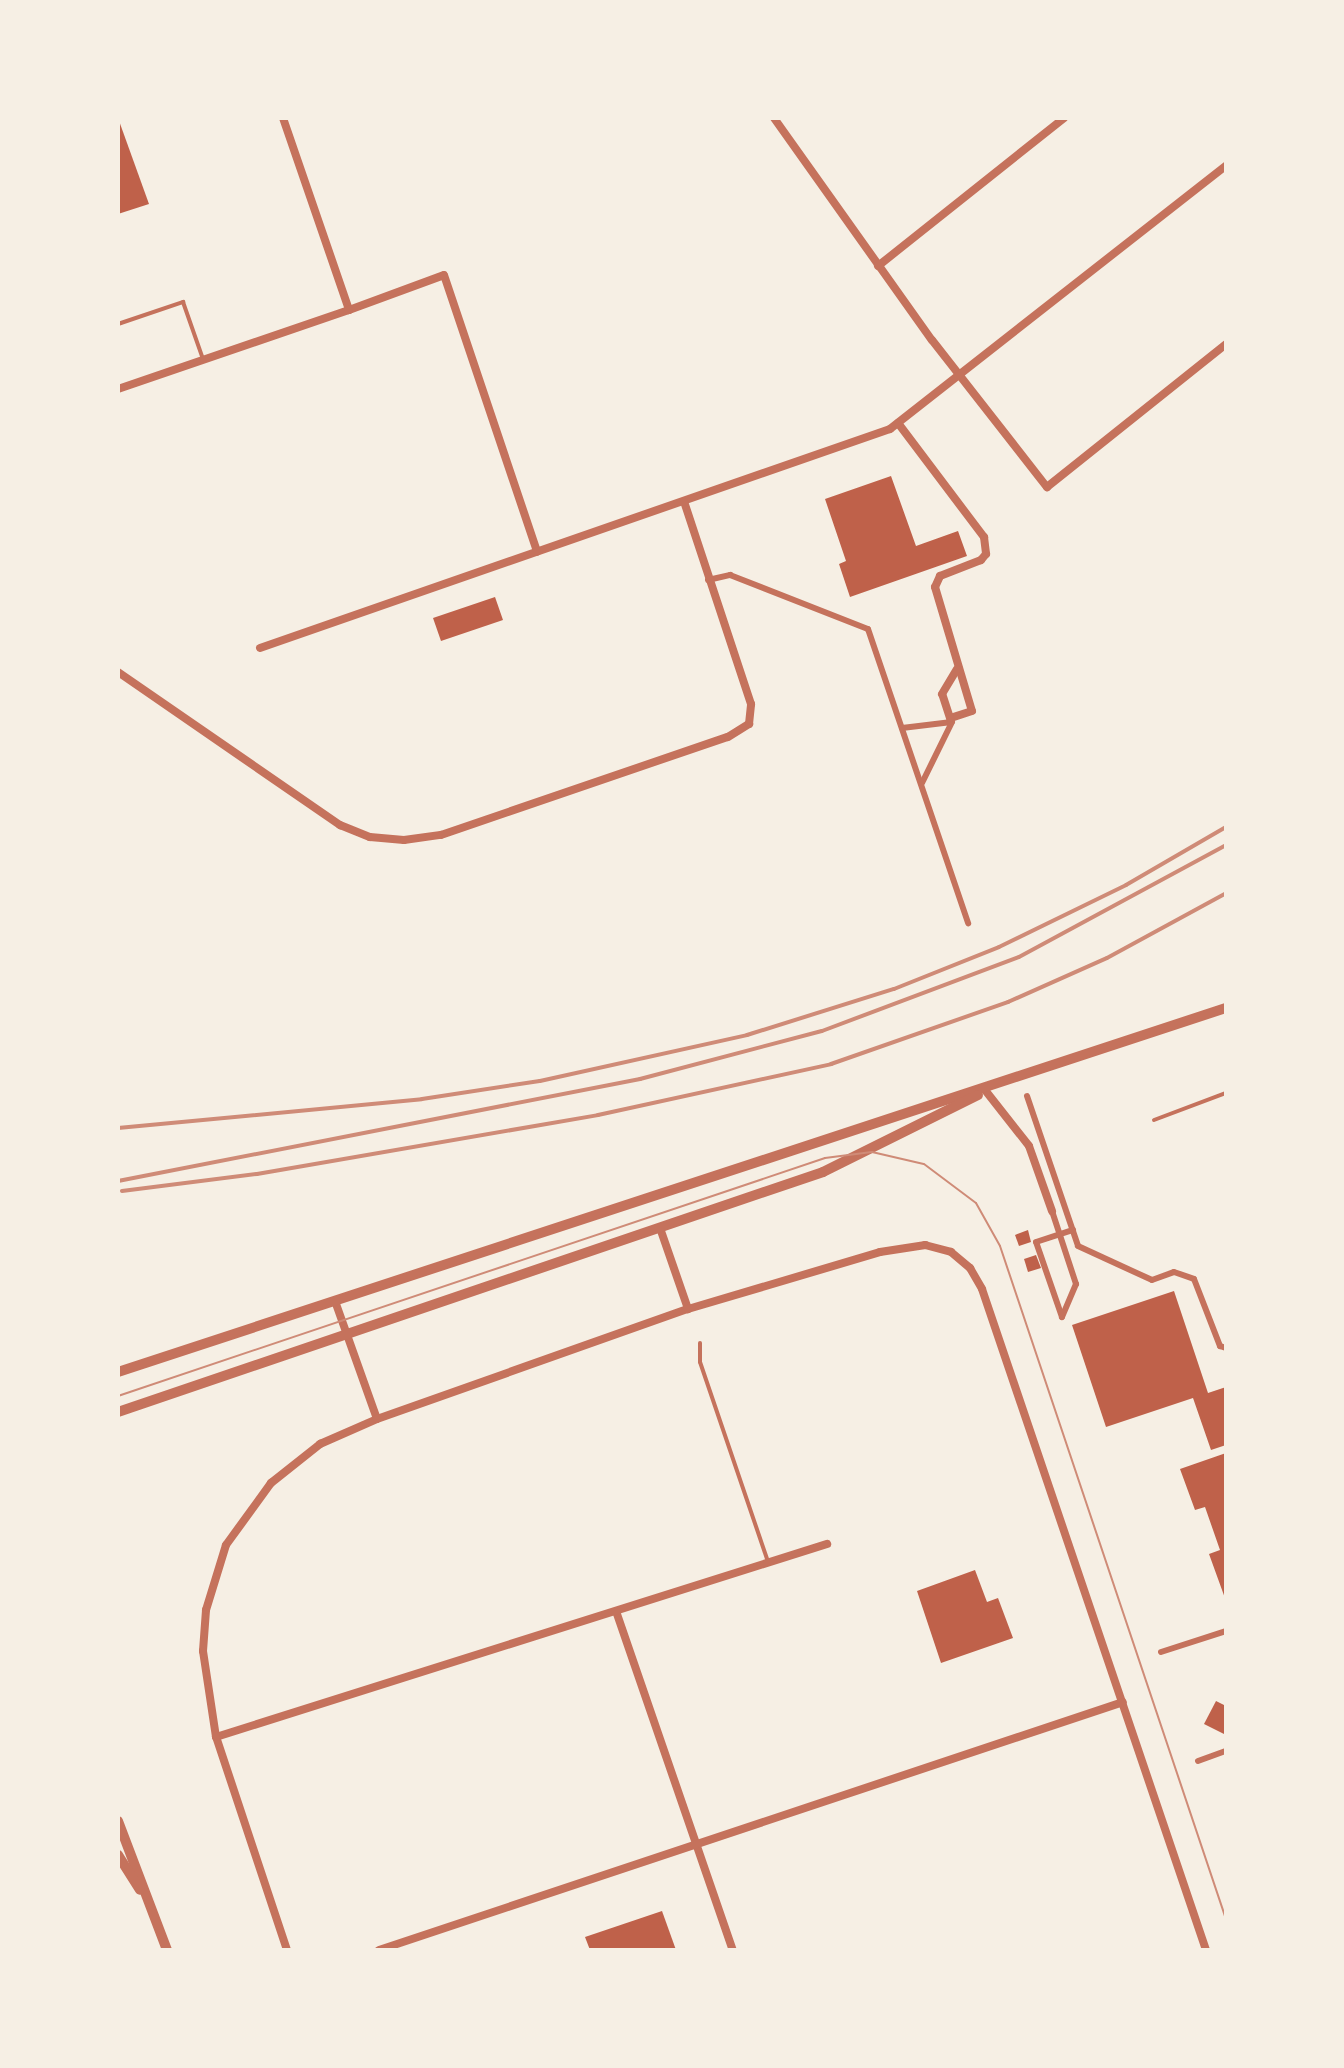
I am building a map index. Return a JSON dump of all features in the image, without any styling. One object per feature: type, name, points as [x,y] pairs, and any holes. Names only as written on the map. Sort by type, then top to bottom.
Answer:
[{"type":"street","points":[[283,118],[349,310]]},
{"type":"street","points":[[774,118],[959,376],[1047,487],[1226,344]]},
{"type":"street","points":[[878,266],[1064,118]]},
{"type":"street","points":[[260,648],[865,441],[898,423],[1226,166]]},
{"type":"street","points":[[118,389],[444,275],[537,552]]},
{"type":"street","points":[[898,423],[984,537],[986,554],[981,560],[940,576],[935,587],[972,711],[950,718],[942,694],[957,669]]},
{"type":"street","points":[[118,672],[340,825],[370,837],[404,840],[441,835],[728,737],[749,724],[751,704],[684,502]]},
{"type":"street","points":[[708,580],[730,575],[868,629],[968,923]]},
{"type":"street","points":[[902,728],[952,722],[921,785]]},
{"type":"street","points":[[118,1372],[933,1100],[985,1090],[1226,1008]]},
{"type":"street","points":[[985,1090],[1029,1146],[1052,1211],[1059,1234],[1076,1284],[1062,1317],[1036,1242],[1059,1234],[1073,1230]]},
{"type":"street","points":[[118,1412],[823,1172],[985,1090]]},
{"type":"street","points":[[1027,1096],[1078,1246],[1152,1280],[1174,1272],[1194,1279],[1220,1346],[1226,1348]]},
{"type":"street","points":[[1040,1133],[1049,1130]]},
{"type":"street","points":[[660,1228],[688,1309]]},
{"type":"street","points":[[287,1950],[216,1737],[203,1651],[206,1610],[226,1545],[271,1483],[320,1444],[377,1419],[688,1309],[898,1249],[925,1245],[951,1252],[970,1268],[1016,1384],[1206,1950]]},
{"type":"street","points":[[335,1301],[377,1419]]},
{"type":"street","points":[[216,1737],[617,1614],[827,1544]]},
{"type":"street","points":[[617,1614],[733,1950]]},
{"type":"street","points":[[1161,1652],[1226,1631]]},
{"type":"street","points":[[379,1950],[1123,1702]]},
{"type":"street","points":[[1198,1761],[1226,1751]]},
{"type":"street","points":[[118,1821],[167,1950]]},
{"type":"street","points":[[118,1855],[150,1905]]},
{"type":"lane","points":[[118,324],[183,302],[203,359]]},
{"type":"lane","points":[[1154,1120],[1226,1093]]},
{"type":"lane","points":[[700,1343],[700,1362],[769,1563]]},
{"type":"building","points":[[118,118],[149,204],[118,214]]},
{"type":"building","points":[[891,476],[916,546],[958,531],[967,556],[850,597],[839,564],[846,561],[825,499]]},
{"type":"building","points":[[495,597],[503,620],[441,641],[433,618]]},
{"type":"building","points":[[1028,1230],[1031,1242],[1019,1246],[1015,1235]]},
{"type":"building","points":[[1036,1255],[1041,1268],[1028,1272],[1024,1259]]},
{"type":"building","points":[[1174,1291],[1208,1393],[1226,1387],[1226,1445],[1211,1450],[1193,1398],[1106,1427],[1072,1325]]},
{"type":"building","points":[[1226,1453],[1226,1601],[1209,1554],[1220,1550],[1205,1507],[1195,1510],[1180,1469]]},
{"type":"building","points":[[975,1570],[987,1602],[998,1598],[1013,1638],[941,1663],[917,1591]]},
{"type":"building","points":[[1216,1701],[1226,1706],[1226,1735],[1204,1724]]},
{"type":"building","points":[[662,1911],[676,1950],[590,1950],[585,1937]]},
{"type":"tram line","points":[[118,1396],[825,1158],[872,1152],[924,1164],[976,1203],[1000,1246],[1226,1919]]},
{"type":"railway","points":[[118,1128],[422,1099],[540,1081],[747,1035],[894,989],[999,947],[1126,885],[1226,827]]},
{"type":"railway","points":[[118,1181],[640,1079],[822,1031],[1019,957],[1226,845]]},
{"type":"railway","points":[[122,1191],[257,1174],[598,1115],[831,1064],[1008,1002],[1107,958],[1226,893]]}]
